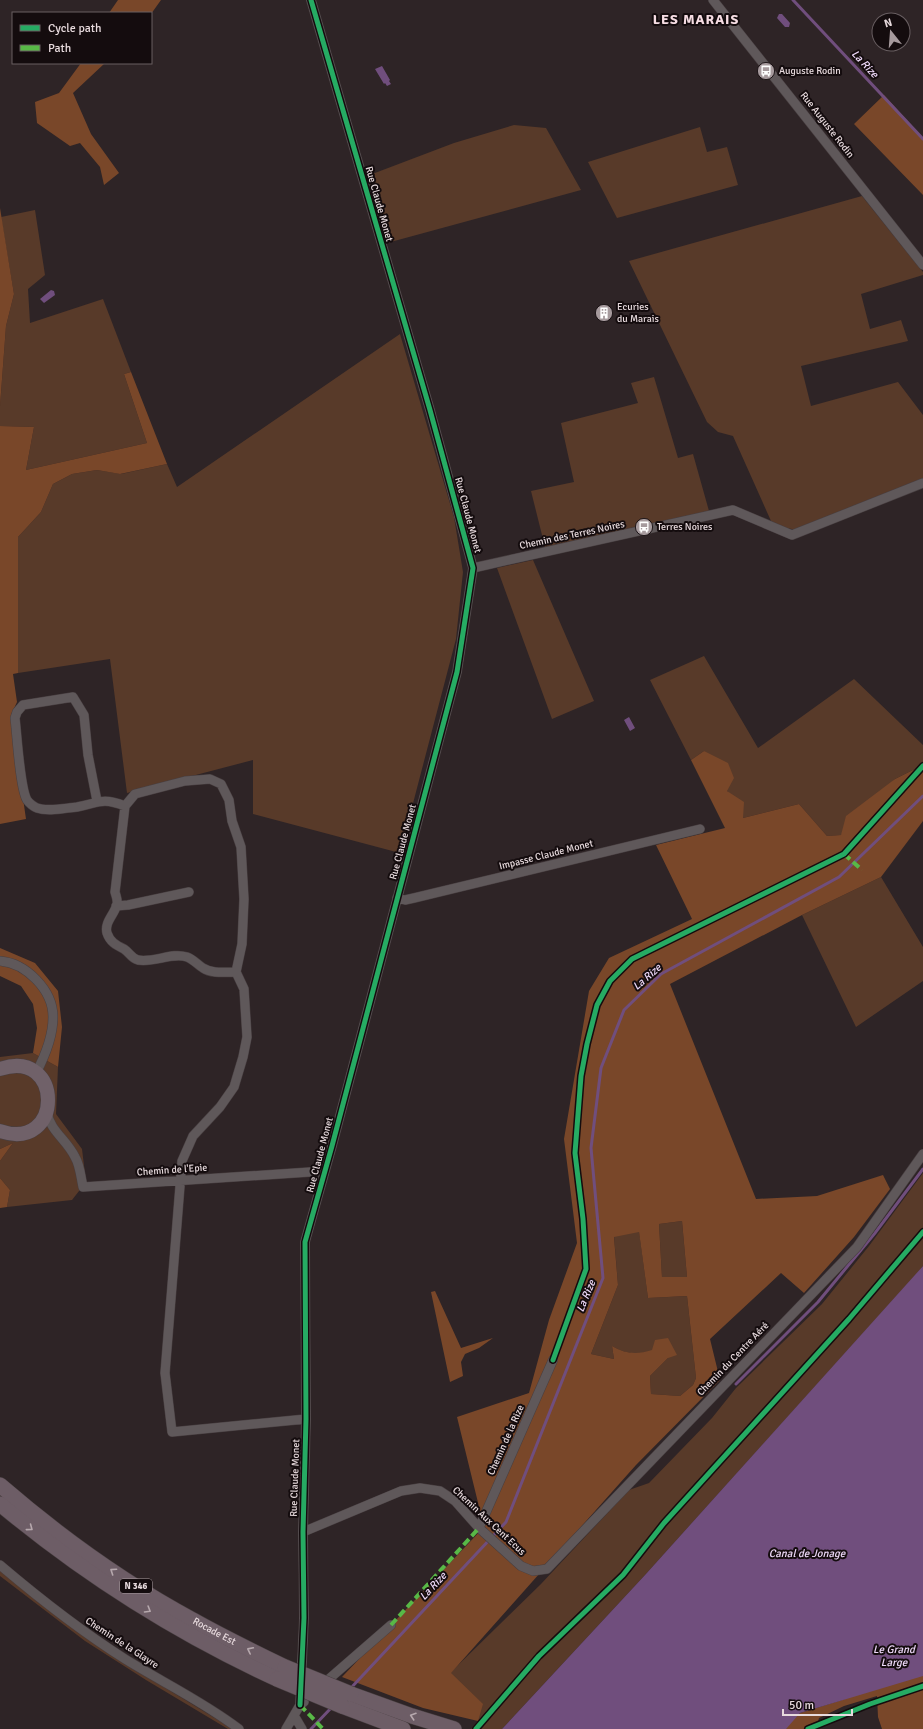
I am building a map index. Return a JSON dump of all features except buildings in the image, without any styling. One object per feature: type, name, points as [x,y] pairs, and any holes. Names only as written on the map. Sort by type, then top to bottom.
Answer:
[{"type":"highway","name":"Rocade Est","points":[[0,1485],[90,1555],[142,1590],[281,1673],[342,1706],[403,1729]]},
{"type":"highway","name":"Rocade Est","points":[[0,1504],[82,1567],[128,1598],[185,1633],[281,1673],[351,1694],[412,1716],[452,1728]]},
{"type":"main road","points":[[0,1069],[9,1066],[19,1066],[28,1068],[36,1073],[44,1081],[48,1091],[49,1101],[47,1112],[42,1121],[35,1127],[19,1134],[3,1135]]},
{"type":"street","name":"Rue Claude Monet","points":[[300,1705],[304,1618],[303,1532],[306,1419],[305,1242],[457,672],[473,568],[430,410],[311,0]]},
{"type":"street","name":"Rue Auguste Rodin","points":[[713,0],[923,265]]},
{"type":"street","name":"Chemin des Terres Noires","points":[[473,568],[733,510],[792,535],[923,483]]},
{"type":"street","points":[[97,801],[90,763],[84,715],[73,697],[23,705],[15,718],[24,788],[28,801],[37,808],[50,810],[78,806],[97,801],[112,801],[125,806]]},
{"type":"street","points":[[236,972],[217,972],[204,969],[187,957],[139,960],[130,957],[127,951],[113,943],[106,931],[108,920],[116,906],[115,892],[125,806],[135,794],[185,781],[210,779],[221,784],[229,800],[232,821],[241,847],[244,899],[242,944],[236,972],[244,989],[247,1037],[234,1087],[220,1107],[193,1136],[182,1161],[165,1373],[172,1432],[306,1419]]},
{"type":"street","name":"Impasse Claude Monet","points":[[397,898],[405,900],[414,898],[700,829]]},
{"type":"street","points":[[116,906],[128,905],[189,892]]},
{"type":"street","points":[[0,961],[8,962],[27,971],[39,981],[48,996],[54,1016],[51,1039],[36,1073]]},
{"type":"street","name":"Chemin de l'Epie","points":[[47,1112],[48,1120],[57,1134],[66,1141],[77,1158],[83,1188],[325,1171]]},
{"type":"street","name":"Chemin de l'Epie","points":[[35,1127],[57,1134]]},
{"type":"street","name":"Chemin du Centre Aéré","points":[[547,1569],[630,1481],[857,1247],[923,1154]]},
{"type":"street","name":"Chemin de la Rize","points":[[481,1530],[553,1360]]},
{"type":"street","name":"Chemin Aux Cent Ecus","points":[[303,1532],[401,1491],[420,1488],[440,1491],[455,1501],[481,1530],[521,1566],[534,1571],[547,1569]]},
{"type":"street","name":"Chemin de la Glayre","points":[[0,1565],[84,1632],[125,1659],[223,1717],[239,1729]]},
{"type":"street","points":[[286,1729],[295,1717],[300,1705],[391,1625]]},
{"type":"street","points":[[295,1717],[302,1729]]},
{"type":"shaded area","points":[[118,0],[161,0],[152,13],[110,12]]},
{"type":"shaded area","points":[[80,64],[104,64],[73,93],[91,134],[119,173],[104,185],[100,167],[80,143],[70,146],[37,123],[35,102],[59,93]]},
{"type":"shaded area","points":[[884,95],[923,138],[923,195],[854,124]]},
{"type":"shaded area","points":[[514,125],[546,128],[581,190],[387,243],[367,176],[454,143]]},
{"type":"shaded area","points":[[700,127],[707,152],[727,147],[738,185],[617,218],[588,162]]},
{"type":"shaded area","points":[[862,196],[923,272],[923,275],[861,294],[870,329],[901,320],[908,341],[801,366],[811,406],[898,382],[923,415],[923,481],[800,530],[784,528],[771,521],[733,436],[718,432],[707,422],[629,261]]},
{"type":"shaded area","points":[[0,208],[14,294],[6,326],[0,406]]},
{"type":"shaded area","points":[[35,210],[45,275],[28,289],[30,323],[103,299],[131,372],[124,374],[147,443],[26,470],[34,427],[0,426],[6,326],[14,294],[1,217]]},
{"type":"shaded area","points":[[400,334],[454,517],[463,572],[456,639],[400,853],[253,814],[253,760],[127,793],[110,659],[18,673],[18,537],[41,512],[53,484],[72,474],[97,470],[121,474],[167,464],[177,487]]},
{"type":"shaded area","points":[[131,372],[167,464],[120,474],[97,470],[72,474],[53,484],[41,512],[18,537],[18,673],[13,674],[17,702],[11,715],[26,819],[0,824],[0,426],[34,427],[26,470],[147,443],[124,374]]},
{"type":"shaded area","points":[[654,377],[678,458],[693,454],[709,511],[545,547],[531,491],[574,482],[561,423],[638,403],[631,383]]},
{"type":"shaded area","points":[[533,560],[594,701],[552,719],[497,568]]},
{"type":"shaded area","points":[[704,656],[758,748],[854,679],[923,745],[923,765],[895,779],[841,835],[827,836],[799,804],[743,818],[704,751],[691,760],[650,680]]},
{"type":"shaded area","points":[[704,751],[728,763],[734,778],[727,791],[744,802],[743,818],[799,804],[827,836],[841,835],[846,816],[895,779],[923,765],[923,821],[881,877],[802,915],[670,984],[756,1199],[817,1196],[883,1175],[890,1189],[854,1237],[804,1293],[781,1273],[710,1339],[720,1380],[636,1465],[451,1673],[483,1704],[478,1721],[423,1708],[342,1677],[484,1527],[457,1417],[529,1393],[549,1320],[577,1243],[564,1139],[589,991],[609,958],[692,919],[656,845],[725,828],[691,760]],"holes":[[[682,1221],[687,1277],[662,1277],[659,1224]],[[639,1232],[648,1298],[687,1296],[696,1378],[693,1385],[680,1396],[651,1394],[650,1376],[668,1358],[677,1355],[668,1338],[655,1340],[652,1350],[641,1353],[626,1352],[612,1346],[614,1359],[591,1354],[618,1285],[614,1237]]]},
{"type":"shaded area","points":[[881,877],[923,947],[923,981],[856,1027],[802,915]]},
{"type":"shaded area","points":[[0,948],[35,963],[58,991],[62,1027],[58,1067],[33,1053],[37,1028],[33,1004],[21,986],[0,976]]},
{"type":"shaded area","points":[[33,1053],[58,1067],[56,1114],[82,1149],[86,1182],[72,1200],[7,1207],[10,1190],[0,1178],[0,1161],[13,1143],[0,1149],[0,1057]]},
{"type":"shaded area","points":[[13,1143],[0,1161],[0,1149]]},
{"type":"shaded area","points":[[923,1173],[923,1266],[645,1575],[502,1729],[471,1729],[478,1721],[450,1673],[541,1584],[629,1490],[649,1483],[712,1418],[736,1388],[822,1304],[869,1246]]},
{"type":"shaded area","points":[[0,1178],[10,1190],[7,1207],[0,1208]]},
{"type":"shaded area","points":[[682,1221],[687,1277],[662,1277],[659,1224]]},
{"type":"shaded area","points":[[639,1231],[648,1298],[687,1296],[696,1378],[693,1385],[680,1396],[651,1394],[650,1376],[668,1358],[652,1351],[631,1353],[622,1351],[612,1346],[614,1359],[591,1354],[618,1285],[614,1236]]},
{"type":"shaded area","points":[[435,1291],[461,1348],[493,1338],[479,1348],[465,1354],[461,1362],[463,1376],[450,1382],[431,1292]]},
{"type":"shaded area","points":[[0,1570],[118,1659],[233,1729],[228,1729],[146,1680],[85,1641],[0,1576]]},
{"type":"shaded area","points":[[923,1670],[923,1729],[882,1729],[878,1717],[877,1696],[844,1706],[819,1718],[816,1729],[783,1729],[800,1713],[842,1700]]},
{"type":"water","points":[[779,14],[782,14],[790,23],[789,27],[785,27],[777,18]]},
{"type":"water","points":[[382,66],[391,84],[387,86],[385,83],[384,84],[375,69]]},
{"type":"water","points":[[51,290],[54,291],[55,295],[44,303],[40,299]]},
{"type":"water","points":[[629,717],[635,728],[630,731],[624,720]]},
{"type":"water","name":"Canal de Jonage","points":[[923,1266],[923,1676],[800,1713],[786,1729],[502,1729],[645,1575]]},
{"type":"waterway","name":"La Rize","points":[[793,0],[923,139]]},
{"type":"waterway","name":"La Rize","points":[[350,1689],[506,1522],[603,1278],[591,1148],[601,1068],[624,1010],[661,974],[839,877],[923,796]]},
{"type":"waterway","points":[[736,1384],[818,1302],[875,1233],[923,1169]]},
{"type":"waterway","name":"La Rize","points":[[311,1729],[332,1707]]},
{"type":"marked path","points":[[844,854],[862,870]]},
{"type":"marked path","points":[[391,1625],[479,1528]]},
{"type":"marked path","points":[[300,1705],[323,1729]]},
{"type":"cycle path","points":[[300,1705],[304,1618],[303,1532],[306,1419],[305,1242],[332,1146],[457,672],[473,568],[430,410],[311,0]]},
{"type":"cycle path","points":[[553,1360],[586,1269],[583,1219],[575,1153],[581,1076],[597,1005],[610,981],[632,959],[844,854],[923,766]]},
{"type":"cycle path","points":[[476,1729],[539,1656],[623,1575],[664,1523],[849,1319],[923,1232]]},
{"type":"cycle path","points":[[808,1729],[870,1704],[923,1686]]},
{"type":"place","name":"Auguste Rodin","points":[[766,71]]},
{"type":"place","name":"Ecuries du Marais","points":[[604,313]]},
{"type":"place","name":"Terres Noires","points":[[644,527]]},
{"type":"district","name":"LES MARAIS","points":[[696,19]]},
{"type":"water label","name":"Le Grand Large","points":[[894,1655]]}]
